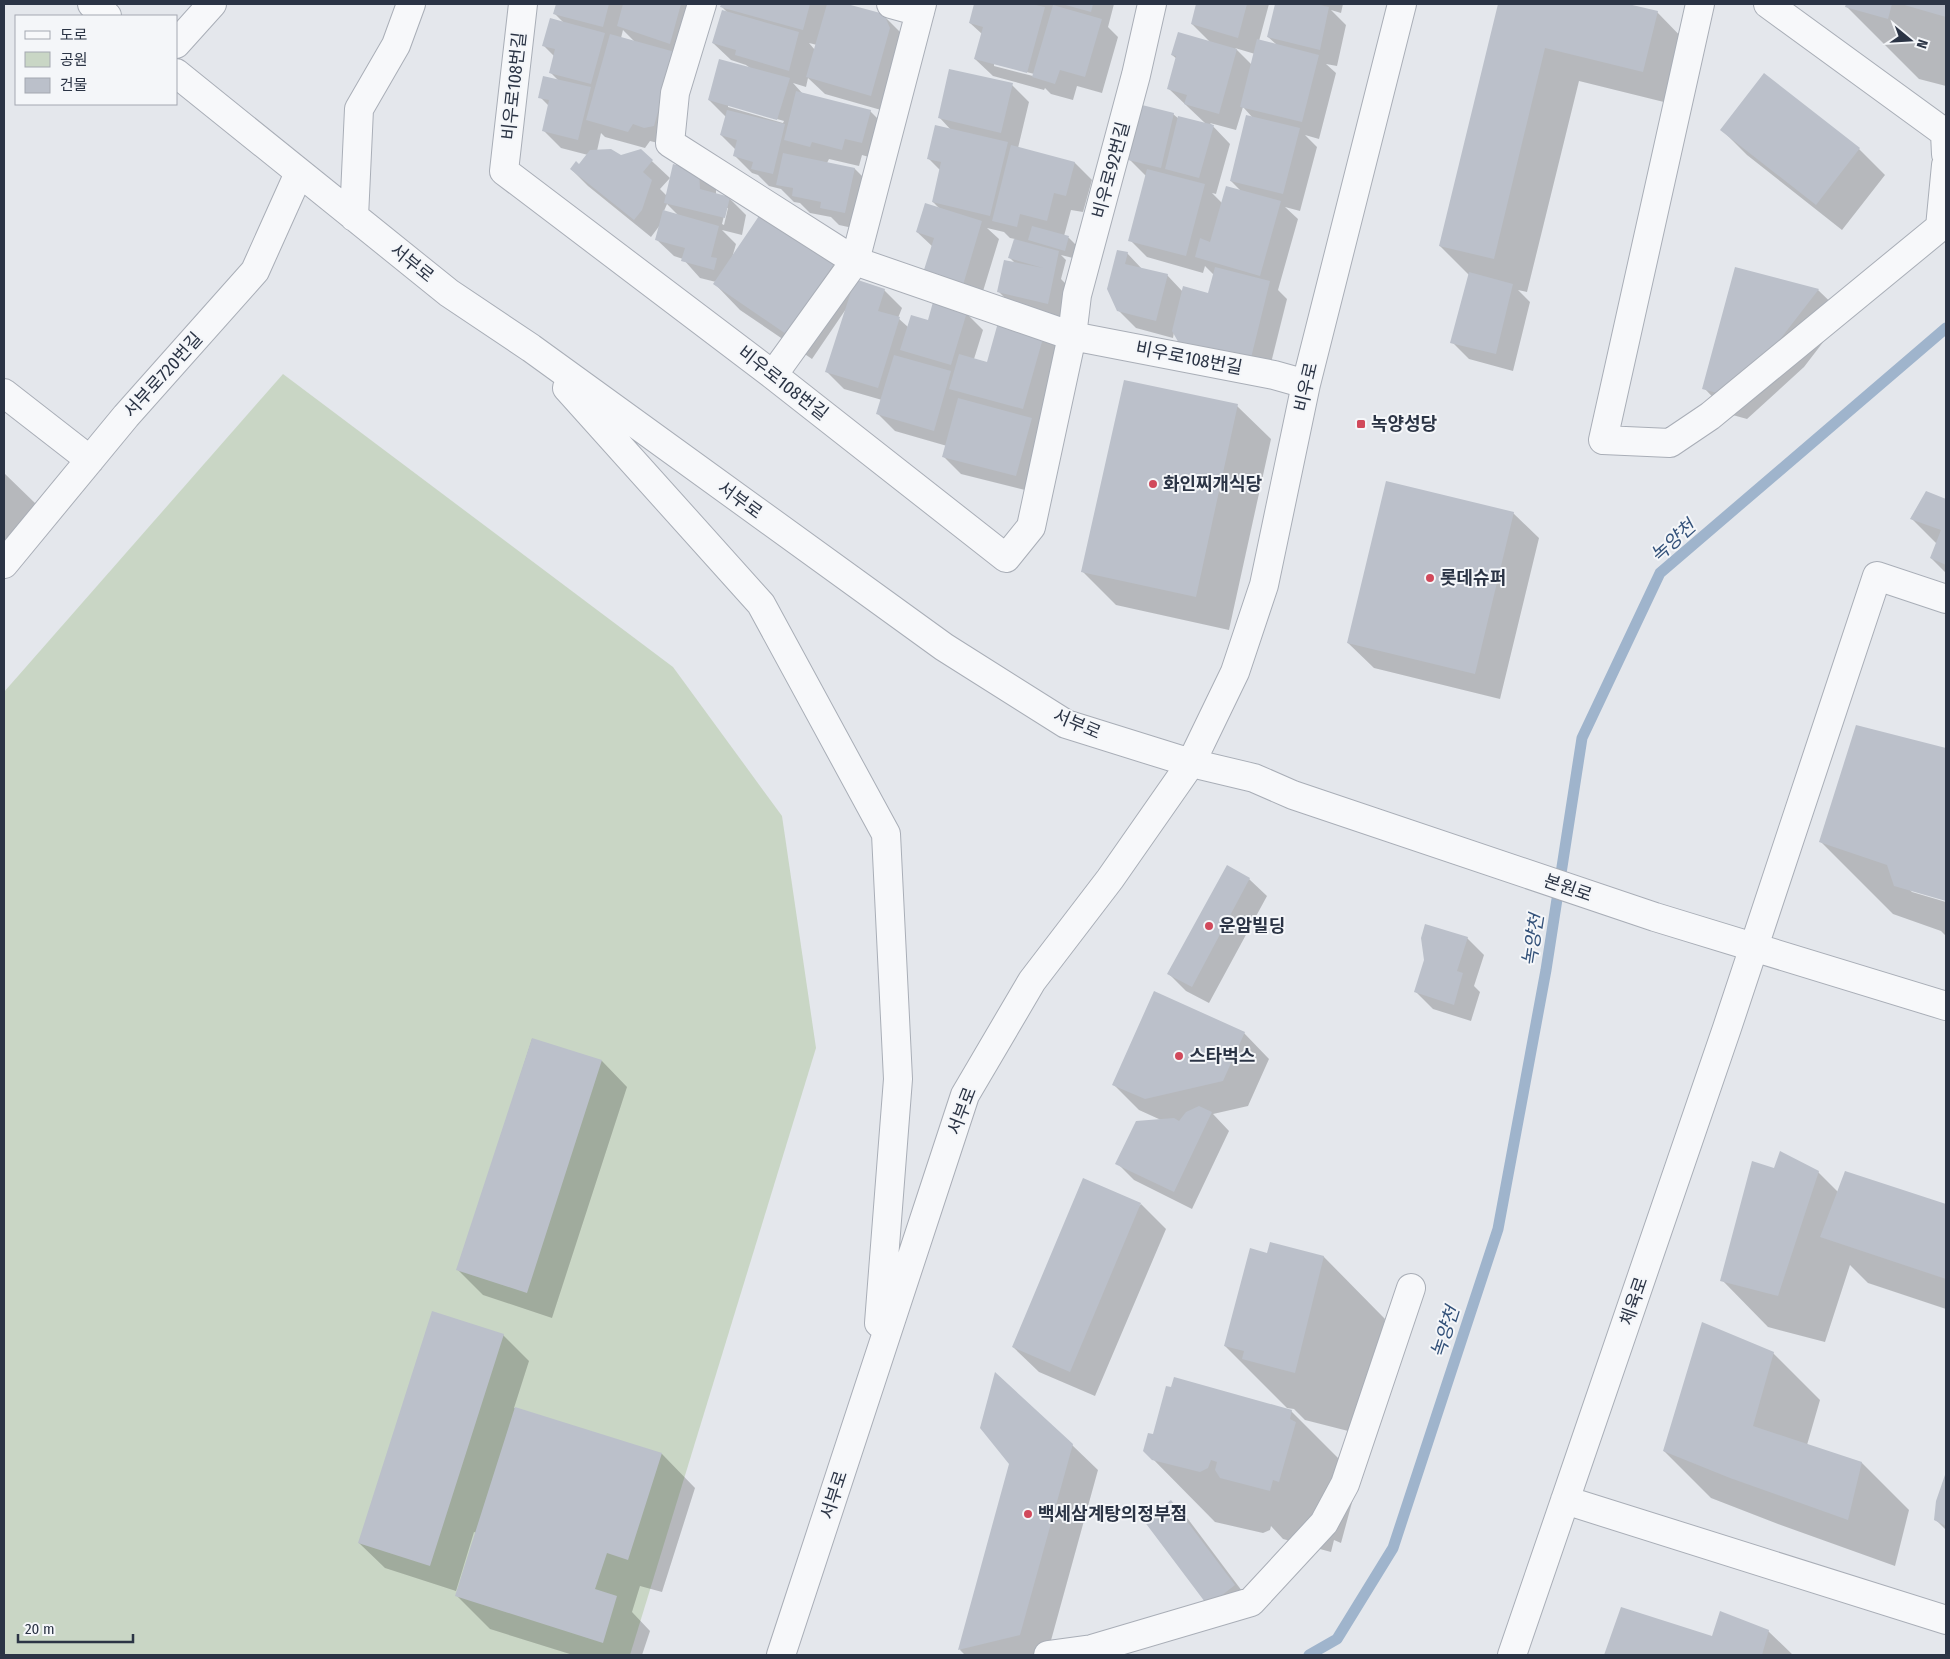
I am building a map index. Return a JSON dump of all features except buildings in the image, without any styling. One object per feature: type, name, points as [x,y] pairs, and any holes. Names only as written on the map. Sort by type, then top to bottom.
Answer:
[{"type":"street","points":[[92,4],[106,15]]},
{"type":"street","points":[[178,42],[212,4]]},
{"type":"street","points":[[354,217],[359,109],[396,46],[411,4]]},
{"type":"street","name":"비우로108번길","points":[[523,4],[504,171],[773,375],[1006,558],[1031,527],[1072,336]]},
{"type":"street","name":"비우로108번길","points":[[702,4],[675,93],[670,143],[855,261],[1072,336],[1274,375],[1306,384]]},
{"type":"street","points":[[773,375],[855,261],[921,8],[891,4]]},
{"type":"street","name":"비우로92번길","points":[[1072,336],[1077,295],[1136,75],[1152,4]]},
{"type":"street","name":"비우로","points":[[1191,763],[1235,672],[1264,585],[1306,384],[1402,4]]},
{"type":"street","points":[[1700,4],[1603,440],[1670,443],[1710,416],[1940,227],[1946,165]]},
{"type":"street","points":[[1778,7],[1946,144]]},
{"type":"street","name":"서부로","points":[[178,75],[449,293],[530,348],[944,648],[1066,724],[1191,763],[1110,879],[1032,981],[965,1095],[781,1655]]},
{"type":"street","name":"서부로720번길","points":[[4,564],[126,416],[255,271],[299,172]]},
{"type":"street","points":[[530,348],[761,604],[886,834],[898,1078],[876,1367]]},
{"type":"street","points":[[4,393],[90,460]]},
{"type":"street","name":"체육로","points":[[1512,1655],[1728,1028],[1753,946],[1877,576],[1946,600]]},
{"type":"street","name":"본원로","points":[[1191,763],[1254,778],[1293,795],[1655,917],[1946,1006]]},
{"type":"street","points":[[1048,1655],[1092,1649],[1250,1602],[1324,1523],[1345,1484],[1411,1288]]},
{"type":"street","points":[[1565,1500],[1946,1620]]},
{"type":"green space","points":[[283,374],[673,667],[782,816],[816,1048],[630,1655],[4,1655],[4,692]]},
{"type":"waterway","name":"녹양천","points":[[1309,1655],[1337,1639],[1393,1548],[1498,1229],[1546,970],[1582,738],[1660,573],[1946,328]]},
{"type":"place","name":"녹양성당","points":[[1361,424]]},
{"type":"place","name":"화인찌개식당","points":[[1153,484]]},
{"type":"place","name":"롯데슈퍼","points":[[1430,578]]},
{"type":"place","name":"운암빌딩","points":[[1209,926]]},
{"type":"place","name":"스타벅스","points":[[1179,1056]]},
{"type":"place","name":"백세삼계탕의정부점","points":[[1028,1514]]}]
